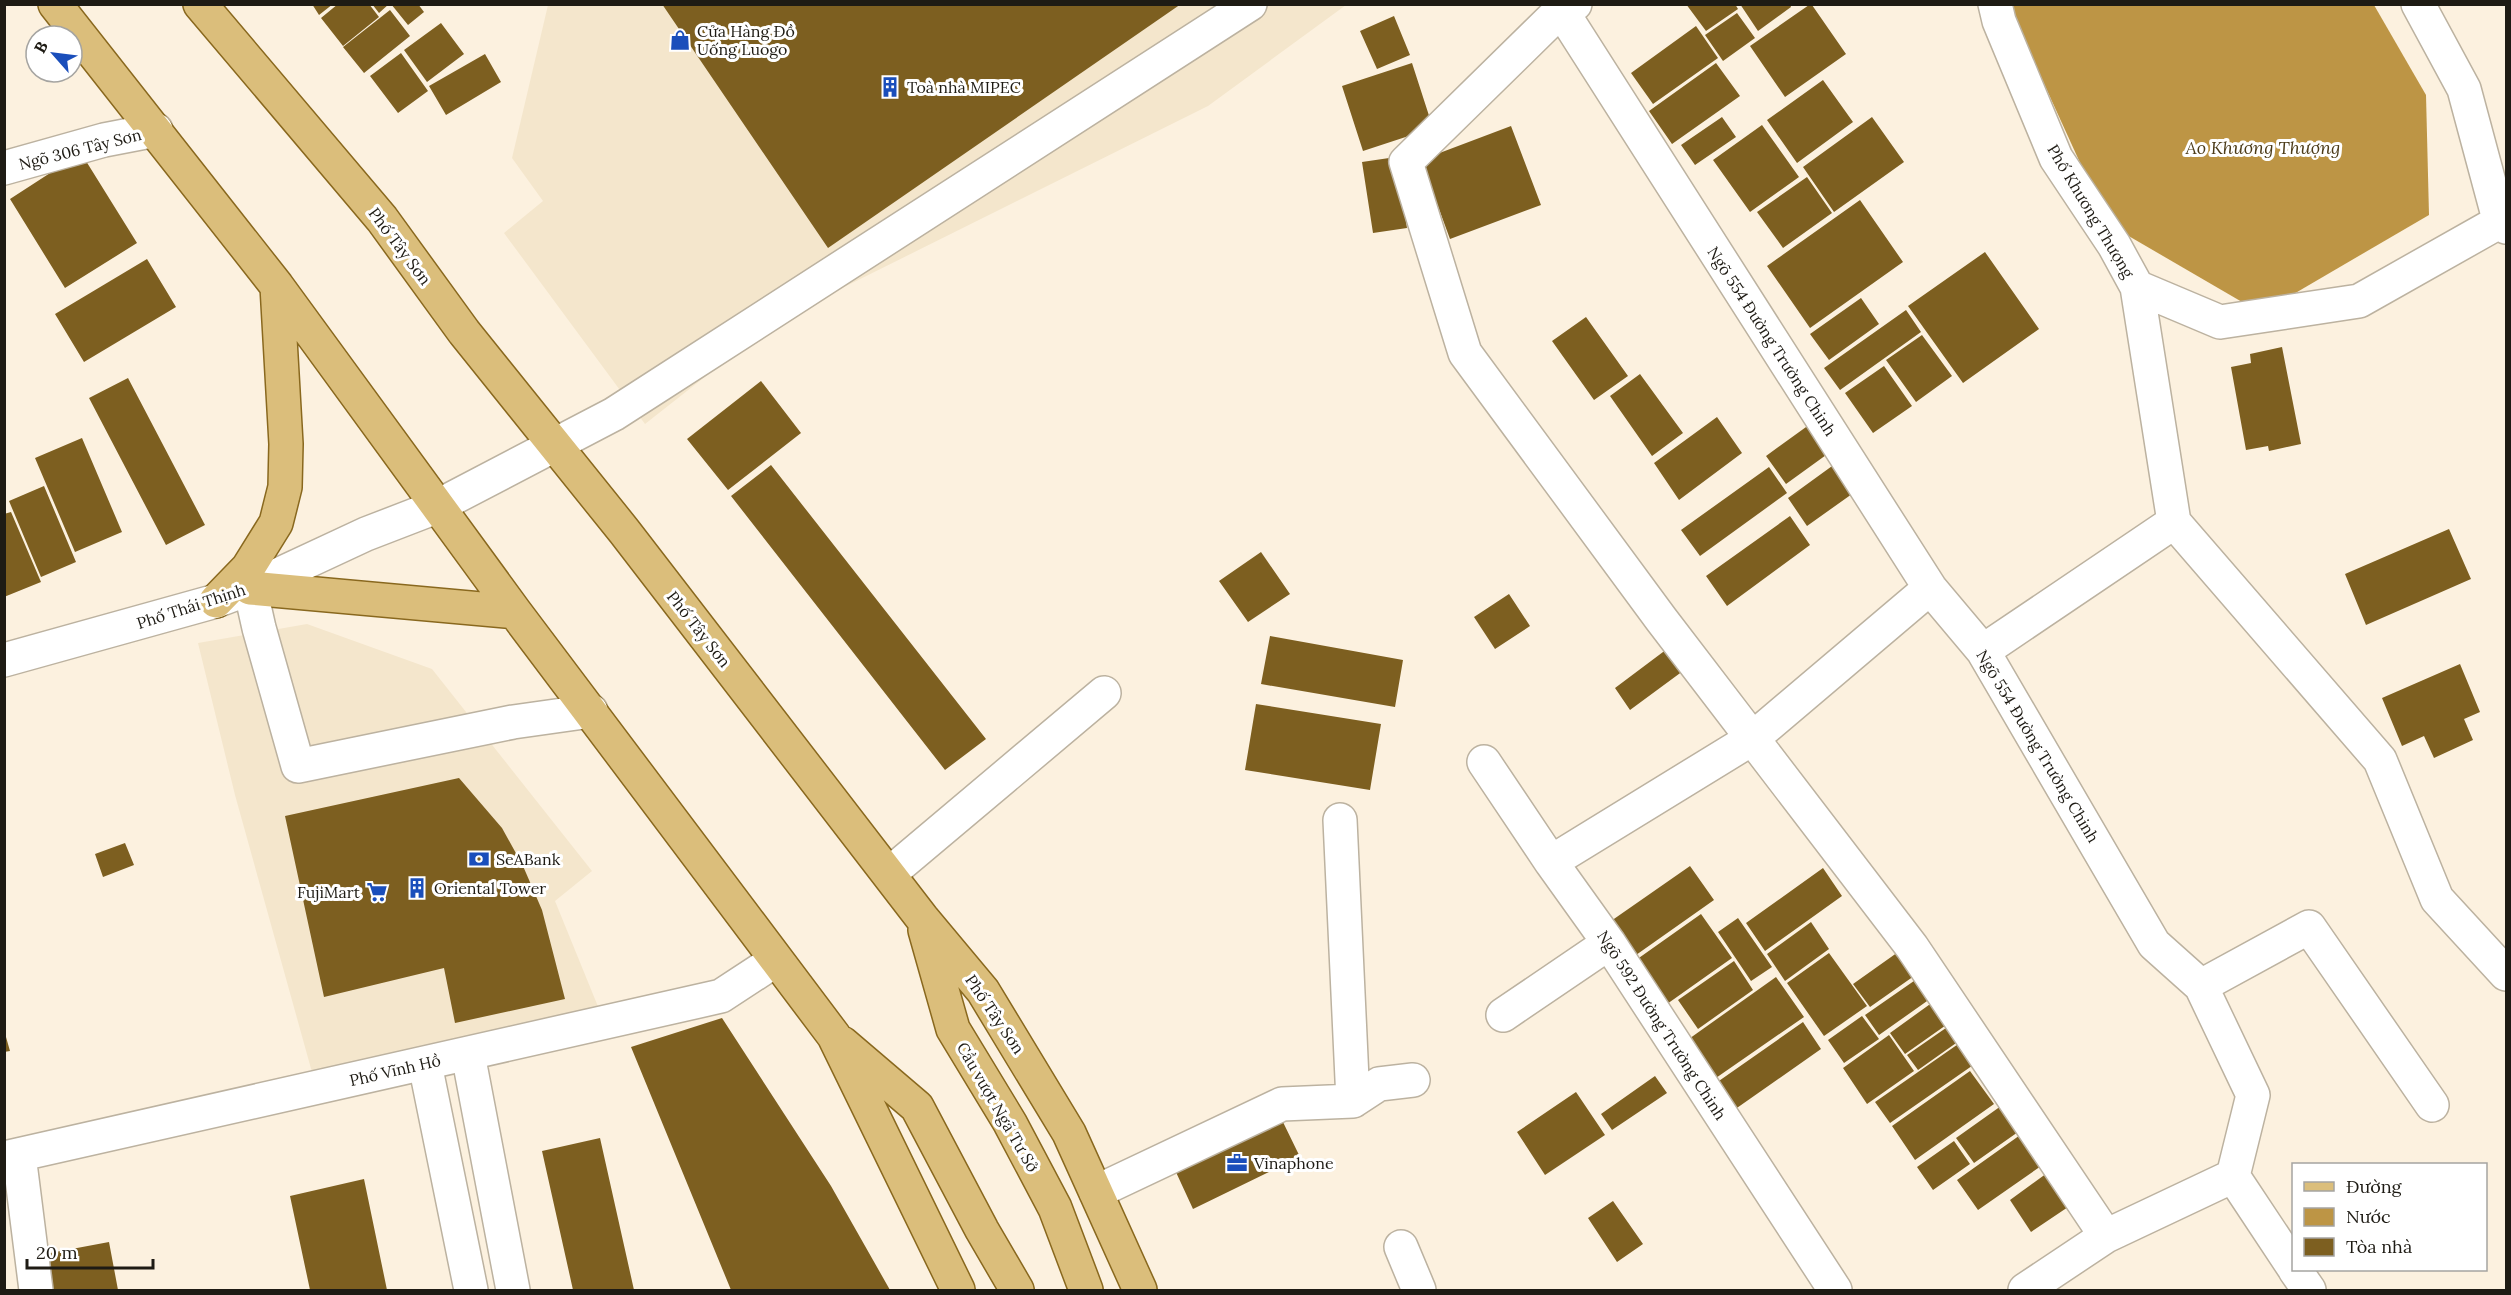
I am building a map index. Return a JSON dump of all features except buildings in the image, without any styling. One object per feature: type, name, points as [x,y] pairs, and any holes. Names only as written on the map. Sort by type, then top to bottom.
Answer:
[{"type":"main road","points":[[55,4],[277,286],[436,507],[834,1036],[958,1290]]},
{"type":"main road","name":"Phố Tây Sơn","points":[[200,4],[382,219],[464,332],[922,918],[983,991],[1069,1133],[1140,1290]]},
{"type":"main road","points":[[216,601],[248,568],[276,523],[285,487],[286,444],[277,286]]},
{"type":"main road","points":[[250,588],[515,612]]},
{"type":"main road","name":"Cầu vượt Ngã Tư Sở","points":[[922,918],[953,1029],[1010,1123],[1055,1208],[1086,1290]]},
{"type":"main road","points":[[834,1036],[918,1107],[982,1230],[1017,1290]]},
{"type":"street","name":"Phố Thái Thịnh","points":[[4,660],[216,601],[250,588],[366,534],[436,507],[556,447],[614,414],[1250,4]]},
{"type":"street","name":"Phố Khương Thượng","points":[[1995,4],[1999,21],[2056,158],[2114,245],[2137,286],[2220,322],[2359,301],[2504,222],[2464,89],[2418,4]]},
{"type":"street","points":[[1568,7],[1406,162],[1465,353],[1661,619],[1912,947],[2106,1236]]},
{"type":"street","name":"Ngõ 554 Đường Trường Chinh","points":[[1568,7],[1930,588],[1983,651],[2154,944],[2201,986],[2253,1095],[2233,1176]]},
{"type":"street","name":"Ngõ 306 Tây Sơn","points":[[4,168],[104,140],[156,130]]},
{"type":"street","points":[[2137,286],[2174,522],[2379,760],[2437,899],[2506,974]]},
{"type":"street","points":[[1983,651],[2174,522]]},
{"type":"street","points":[[250,588],[258,628],[298,766],[513,722],[591,711]]},
{"type":"street","points":[[1551,862],[1753,738],[1930,588]]},
{"type":"street","points":[[889,874],[1104,693]]},
{"type":"street","name":"Ngõ 592 Đường Trường Chinh","points":[[1484,762],[1551,862],[1609,942],[1835,1290]]},
{"type":"street","points":[[1340,820],[1353,1101]]},
{"type":"street","points":[[2201,986],[2309,927],[2432,1105]]},
{"type":"street","points":[[1503,1015],[1609,942]]},
{"type":"street","name":"Phố Vĩnh Hồ","points":[[12,1157],[721,996],[776,960]]},
{"type":"street","points":[[468,1054],[513,1290]]},
{"type":"street","points":[[424,1064],[471,1290]]},
{"type":"street","points":[[1096,1192],[1282,1104],[1353,1101],[1379,1084],[1413,1080]]},
{"type":"street","points":[[12,1157],[36,1290]]},
{"type":"street","points":[[2025,1290],[2106,1236],[2233,1176],[2292,1266]]},
{"type":"street","points":[[1401,1247],[1419,1290]]},
{"type":"street","points":[[2295,1271],[2308,1290]]},
{"type":"shaded area","points":[[548,5],[1346,5],[1208,106],[810,304],[748,343],[645,424],[504,233],[543,201],[512,158]]},
{"type":"shaded area","points":[[307,624],[432,669],[592,871],[555,901],[599,1009],[315,1083],[235,795],[198,643]]},
{"type":"water","name":"Ao Khương Thượng","points":[[2008,5],[2374,5],[2426,95],[2429,215],[2261,313],[2108,224]]},
{"type":"place","name":"Cửa Hàng Đồ Uống Luogo","points":[[680,40]]},
{"type":"place","name":"Toà nhà MIPEC","points":[[890,87]]},
{"type":"place","name":"SeABank","points":[[479,859]]},
{"type":"place","name":"Oriental Tower","points":[[417,888]]},
{"type":"place","name":"FujiMart","points":[[377,892]]},
{"type":"place","name":"Vinaphone","points":[[1237,1163]]}]
